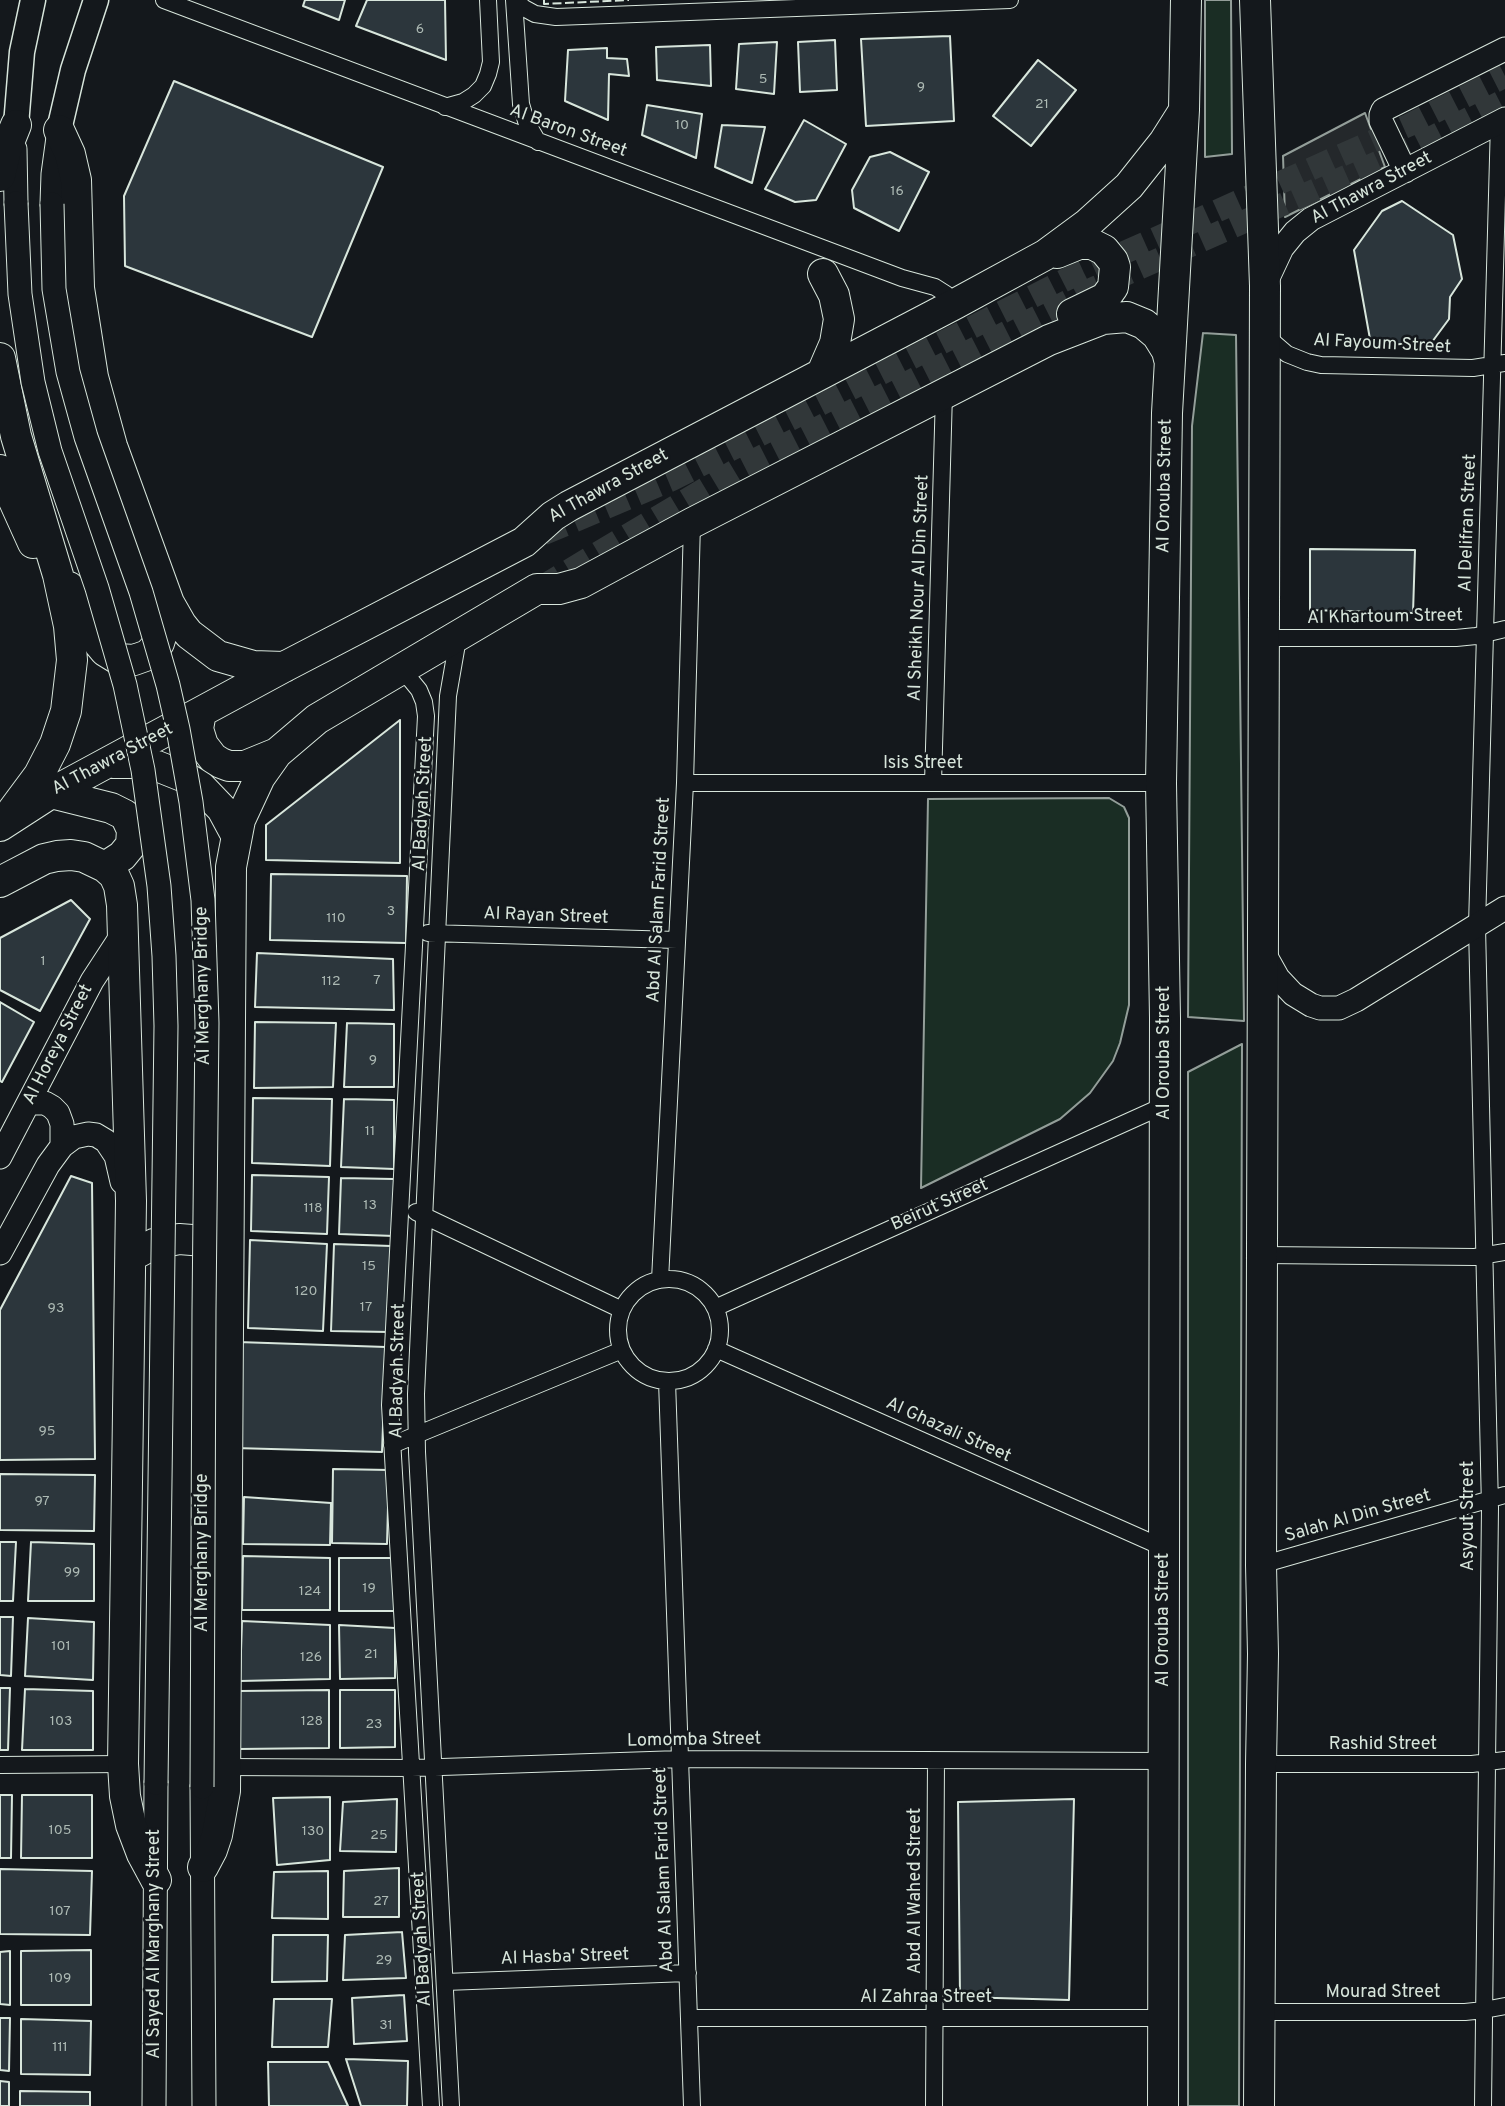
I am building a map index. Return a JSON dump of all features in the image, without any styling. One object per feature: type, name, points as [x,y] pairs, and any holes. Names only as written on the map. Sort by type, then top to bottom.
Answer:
[{"type":"highway","name":"Al Orouba Street","points":[[1163,2106],[1165,1105],[1161,783],[1169,359],[1184,110],[1186,0]]},
{"type":"highway","points":[[1255,0],[1265,286],[1261,1565],[1263,1654],[1259,2106]]},
{"type":"highway","name":"Al Thawra Street","points":[[2,825],[51,793],[524,542],[537,528],[569,506],[1045,254],[1087,224],[1129,186],[1164,142],[1184,110]]},
{"type":"highway","points":[[0,176],[16,125]]},
{"type":"highway","points":[[59,130],[70,154],[76,180],[79,288],[93,377],[112,446],[169,603],[189,634],[218,656],[253,666],[284,667]]},
{"type":"highway","points":[[1045,254],[1061,252],[1079,244],[1092,244],[1109,255],[1116,274],[1114,287],[1105,298],[1067,317],[1049,340]]},
{"type":"highway","points":[[822,373],[835,343],[839,319],[834,295],[823,274]]},
{"type":"highway","points":[[203,1867],[212,1850],[225,1791],[231,867],[236,835],[252,791],[277,753],[317,719],[537,589],[559,589],[581,583],[1049,340],[1103,319],[1127,317],[1151,329],[1163,342],[1169,359]]},
{"type":"highway","points":[[0,358],[16,436],[58,575],[71,643],[72,677],[66,711],[48,760],[2,825]]},
{"type":"highway","points":[[3,484],[37,550],[81,603],[105,651],[126,661],[141,659],[155,650],[166,624],[169,603]]},
{"type":"highway","points":[[201,712],[198,729],[203,745],[221,762],[245,766],[277,753]]},
{"type":"highway","points":[[108,764],[124,762],[157,765],[187,778],[201,787],[222,809],[236,835]]},
{"type":"highway","points":[[51,793],[111,808],[125,816],[132,830],[131,845],[122,856],[105,867]]},
{"type":"highway","points":[[0,882],[44,859],[57,856],[84,857],[105,867],[114,875],[119,886],[131,1201],[123,1764],[125,1796],[131,1825],[156,1880]]},
{"type":"highway","points":[[130,1257],[154,1244],[179,1239],[205,1241],[228,1250]]},
{"type":"main road","points":[[16,125],[22,52],[33,0]]},
{"type":"main road","points":[[59,130],[76,60],[96,0]]},
{"type":"main road","points":[[1405,171],[1381,121],[1383,110],[1505,49]]},
{"type":"main road","name":"Al Thawra Street","points":[[1265,286],[1276,257],[1288,240],[1320,214],[1502,121]]},
{"type":"main road","name":"Al Sayed Al Marghany Street","points":[[16,125],[16,203],[22,312],[33,382],[50,451],[97,588],[125,685],[143,770],[159,886],[164,956],[166,1038],[154,2106]]},
{"type":"main road","name":"Al Merghany Bridge","points":[[59,130],[52,204],[54,289],[68,372],[89,445],[144,601],[173,704],[191,802],[203,900],[208,1023],[204,1310],[203,1867]]},
{"type":"main road","points":[[1263,952],[1278,978],[1293,994],[1320,1008],[1339,1008],[1505,908]]},
{"type":"main road","name":"Al Horeya Street","points":[[0,1157],[92,981],[122,935]]},
{"type":"main road","points":[[29,1103],[45,1103],[55,1110],[61,1120],[62,1146]]},
{"type":"main road","points":[[0,1253],[48,1164],[68,1140],[81,1135],[96,1135],[106,1141],[113,1150],[131,1201]]},
{"type":"main road","points":[[203,1867],[204,2106]]},
{"type":"street","name":"Al Baron Street","points":[[164,0],[902,278],[935,287],[955,304]]},
{"type":"street","points":[[444,107],[463,102],[474,95],[483,86],[488,74],[491,62],[488,0]]},
{"type":"street","points":[[515,0],[531,12],[556,17],[1010,0]]},
{"type":"street","points":[[515,0],[520,98],[526,121],[538,142]]},
{"type":"street","name":"Al Delifran Street","points":[[1477,926],[1485,634],[1499,365],[1502,121]]},
{"type":"street","name":"Al Fayoum Street","points":[[1265,335],[1287,354],[1314,364],[1473,368],[1499,365]]},
{"type":"street","name":"Al Sheikh Nour Al Din Street","points":[[933,783],[944,393]]},
{"type":"street","name":"Abd Al Salam Farid Street","points":[[660,1280],[685,783],[692,523]]},
{"type":"street","name":"Al Khartoum Street","points":[[1264,638],[1446,638],[1505,629]]},
{"type":"street","name":"Al Badyah Street","points":[[451,2106],[416,1374],[448,696],[456,637]]},
{"type":"street","name":"Al Badyah Street","points":[[398,672],[410,679],[419,690],[426,716],[390,1385],[431,2106]]},
{"type":"street","name":"Isis Street","points":[[685,783],[1161,783]]},
{"type":"street","name":"Asyout Street","points":[[1477,926],[1484,1256],[1497,1497],[1487,1763],[1483,2106]]},
{"type":"street","name":"Al Rayan Street","points":[[415,932],[677,940]]},
{"type":"street","name":"Beirut Street","points":[[715,1308],[1165,1105]]},
{"type":"street","points":[[400,1204],[622,1310]]},
{"type":"street","points":[[1262,1255],[1484,1256],[1505,1252]]},
{"type":"street","points":[[678,1280],[696,1286],[704,1292],[715,1308],[720,1328],[716,1349],[701,1369],[679,1380],[657,1379],[640,1372],[622,1350],[618,1323],[622,1310],[637,1290],[648,1283],[678,1280]]},
{"type":"street","name":"Al Ghazali Street","points":[[716,1349],[1164,1548]]},
{"type":"street","points":[[392,1445],[622,1350]]},
{"type":"street","name":"Abd Al Salam Farid Street","points":[[667,1381],[692,2106]]},
{"type":"street","name":"Salah Al Din Street","points":[[1261,1565],[1497,1497]]},
{"type":"street","name":"Lomomba Street","points":[[225,1767],[434,1768],[680,1759],[1164,1761]]},
{"type":"street","name":"Rashid Street","points":[[1261,1764],[1487,1763],[1505,1760]]},
{"type":"street","name":"Abd Al Wahed Street","points":[[934,2106],[936,1761]]},
{"type":"street","points":[[0,1765],[123,1764]]},
{"type":"street","name":"Al Hasba' Street","points":[[445,1982],[688,1973]]},
{"type":"street","name":"Mourad Street","points":[[1260,2012],[1484,2010],[1505,2006]]},
{"type":"street","name":"Al Zahraa Street","points":[[689,2018],[1163,2018]]},
{"type":"green space","points":[[1205,0],[1231,0],[1232,154],[1205,157]]},
{"type":"green space","points":[[1203,333],[1236,335],[1244,1021],[1188,1017],[1192,426]]},
{"type":"green space","points":[[1109,798],[1124,807],[1129,818],[1129,1005],[1113,1061],[1090,1093],[1060,1119],[921,1188],[928,799]]},
{"type":"green space","points":[[1242,1044],[1239,2106],[1188,2106],[1188,1072]]},
{"type":"shaded area","points":[[1365,113],[1385,167],[1285,217],[1283,156]]},
{"type":"building","points":[[305,0],[345,0],[339,20],[303,6]]},
{"type":"building","points":[[367,0],[445,0],[446,60],[356,26]]},
{"type":"building","points":[[950,36],[954,121],[866,126],[861,39]]},
{"type":"building","points":[[835,40],[837,90],[800,92],[798,42]]},
{"type":"building","points":[[777,42],[774,94],[736,89],[739,44]]},
{"type":"building","points":[[710,45],[711,86],[657,80],[656,47]]},
{"type":"building","points":[[607,48],[607,58],[627,59],[629,76],[609,74],[608,120],[565,101],[568,50]]},
{"type":"building","points":[[1038,60],[1076,90],[1031,146],[993,116]]},
{"type":"building","points":[[174,81],[383,167],[312,337],[125,266],[124,196]]},
{"type":"building","points":[[647,105],[702,114],[696,158],[642,135]]},
{"type":"building","points":[[804,120],[846,144],[816,200],[795,202],[765,189]]},
{"type":"building","points":[[722,125],[765,127],[752,183],[715,167]]},
{"type":"building","points":[[890,152],[929,172],[899,231],[854,208],[852,190],[870,157]]},
{"type":"building","points":[[1402,201],[1453,235],[1462,279],[1450,297],[1449,319],[1432,342],[1386,345],[1370,339],[1354,250],[1382,211]]},
{"type":"building","points":[[1310,549],[1415,550],[1413,613],[1310,610]]},
{"type":"building","points":[[400,720],[400,863],[266,860],[266,825]]},
{"type":"building","points":[[271,874],[407,876],[406,943],[270,940]]},
{"type":"building","points":[[71,900],[90,919],[40,1011],[0,990],[0,938]]},
{"type":"building","points":[[257,953],[393,959],[394,1010],[255,1007]]},
{"type":"building","points":[[0,1002],[34,1022],[2,1082],[0,1081]]},
{"type":"building","points":[[255,1022],[336,1023],[333,1087],[254,1088]]},
{"type":"building","points":[[347,1023],[394,1024],[394,1087],[344,1087]]},
{"type":"building","points":[[253,1098],[332,1099],[330,1166],[252,1163]]},
{"type":"building","points":[[344,1099],[394,1100],[394,1169],[341,1167]]},
{"type":"building","points":[[252,1175],[329,1177],[327,1234],[251,1231]]},
{"type":"building","points":[[71,1176],[92,1183],[95,1459],[0,1460],[0,1310]]},
{"type":"building","points":[[341,1178],[394,1179],[394,1236],[339,1234]]},
{"type":"building","points":[[250,1240],[327,1244],[323,1331],[248,1328]]},
{"type":"building","points":[[334,1244],[391,1246],[389,1332],[331,1331]]},
{"type":"building","points":[[238,1342],[386,1347],[382,1452],[234,1448]]},
{"type":"building","points":[[333,1469],[389,1470],[387,1544],[332,1543]]},
{"type":"building","points":[[0,1474],[95,1475],[94,1531],[0,1530]]},
{"type":"building","points":[[244,1497],[331,1503],[330,1545],[243,1544]]},
{"type":"building","points":[[0,1542],[16,1542],[13,1601],[0,1601]]},
{"type":"building","points":[[31,1542],[94,1544],[94,1601],[28,1601]]},
{"type":"building","points":[[243,1556],[330,1558],[330,1610],[242,1610]]},
{"type":"building","points":[[339,1558],[395,1558],[394,1611],[339,1611]]},
{"type":"building","points":[[0,1617],[13,1617],[11,1676],[0,1675]]},
{"type":"building","points":[[28,1618],[94,1622],[93,1680],[25,1676]]},
{"type":"building","points":[[242,1621],[330,1625],[330,1679],[240,1681]]},
{"type":"building","points":[[339,1625],[395,1628],[395,1678],[340,1679]]},
{"type":"building","points":[[0,1688],[10,1688],[8,1750],[0,1750]]},
{"type":"building","points":[[25,1689],[93,1691],[93,1750],[22,1750]]},
{"type":"building","points":[[329,1690],[329,1748],[239,1749],[240,1691]]},
{"type":"building","points":[[340,1690],[395,1690],[395,1747],[340,1748]]},
{"type":"building","points":[[0,1795],[12,1795],[11,1858],[0,1858]]},
{"type":"building","points":[[22,1795],[92,1795],[92,1858],[21,1858]]},
{"type":"building","points":[[330,1797],[330,1860],[277,1865],[273,1798]]},
{"type":"building","points":[[397,1799],[396,1852],[340,1851],[343,1802]]},
{"type":"building","points":[[1074,1799],[1069,2000],[960,1997],[958,1802]]},
{"type":"building","points":[[399,1868],[399,1917],[343,1917],[344,1871]]},
{"type":"building","points":[[0,1869],[92,1871],[90,1935],[0,1934]]},
{"type":"building","points":[[328,1871],[328,1919],[272,1918],[274,1872]]},
{"type":"building","points":[[402,1932],[406,1978],[343,1980],[345,1935]]},
{"type":"building","points":[[273,1935],[328,1935],[327,1981],[272,1982]]},
{"type":"building","points":[[91,1950],[91,2005],[21,2005],[21,1951]]},
{"type":"building","points":[[10,1951],[10,2005],[0,2004],[0,1952]]},
{"type":"building","points":[[404,1995],[407,2041],[354,2044],[352,1998]]},
{"type":"building","points":[[274,1999],[332,1999],[328,2047],[272,2047]]},
{"type":"building","points":[[0,2018],[10,2018],[9,2071],[0,2070]]},
{"type":"building","points":[[21,2019],[91,2021],[90,2075],[21,2074]]},
{"type":"building","points":[[346,2059],[408,2061],[407,2106],[361,2106]]},
{"type":"building","points":[[268,2062],[328,2062],[348,2106],[269,2106]]},
{"type":"building","points":[[0,2081],[9,2082],[9,2106],[0,2106]]},
{"type":"building","points":[[20,2091],[90,2092],[90,2106],[20,2106]]},
{"type":"tunnel","points":[[543,534],[671,480],[1083,271],[1409,125],[1505,76]]},
{"type":"tunnel","points":[[540,588],[743,466],[1092,289],[1417,145],[1505,100]]},
{"type":"fence","points":[[544,0],[544,4],[629,0]]}]
